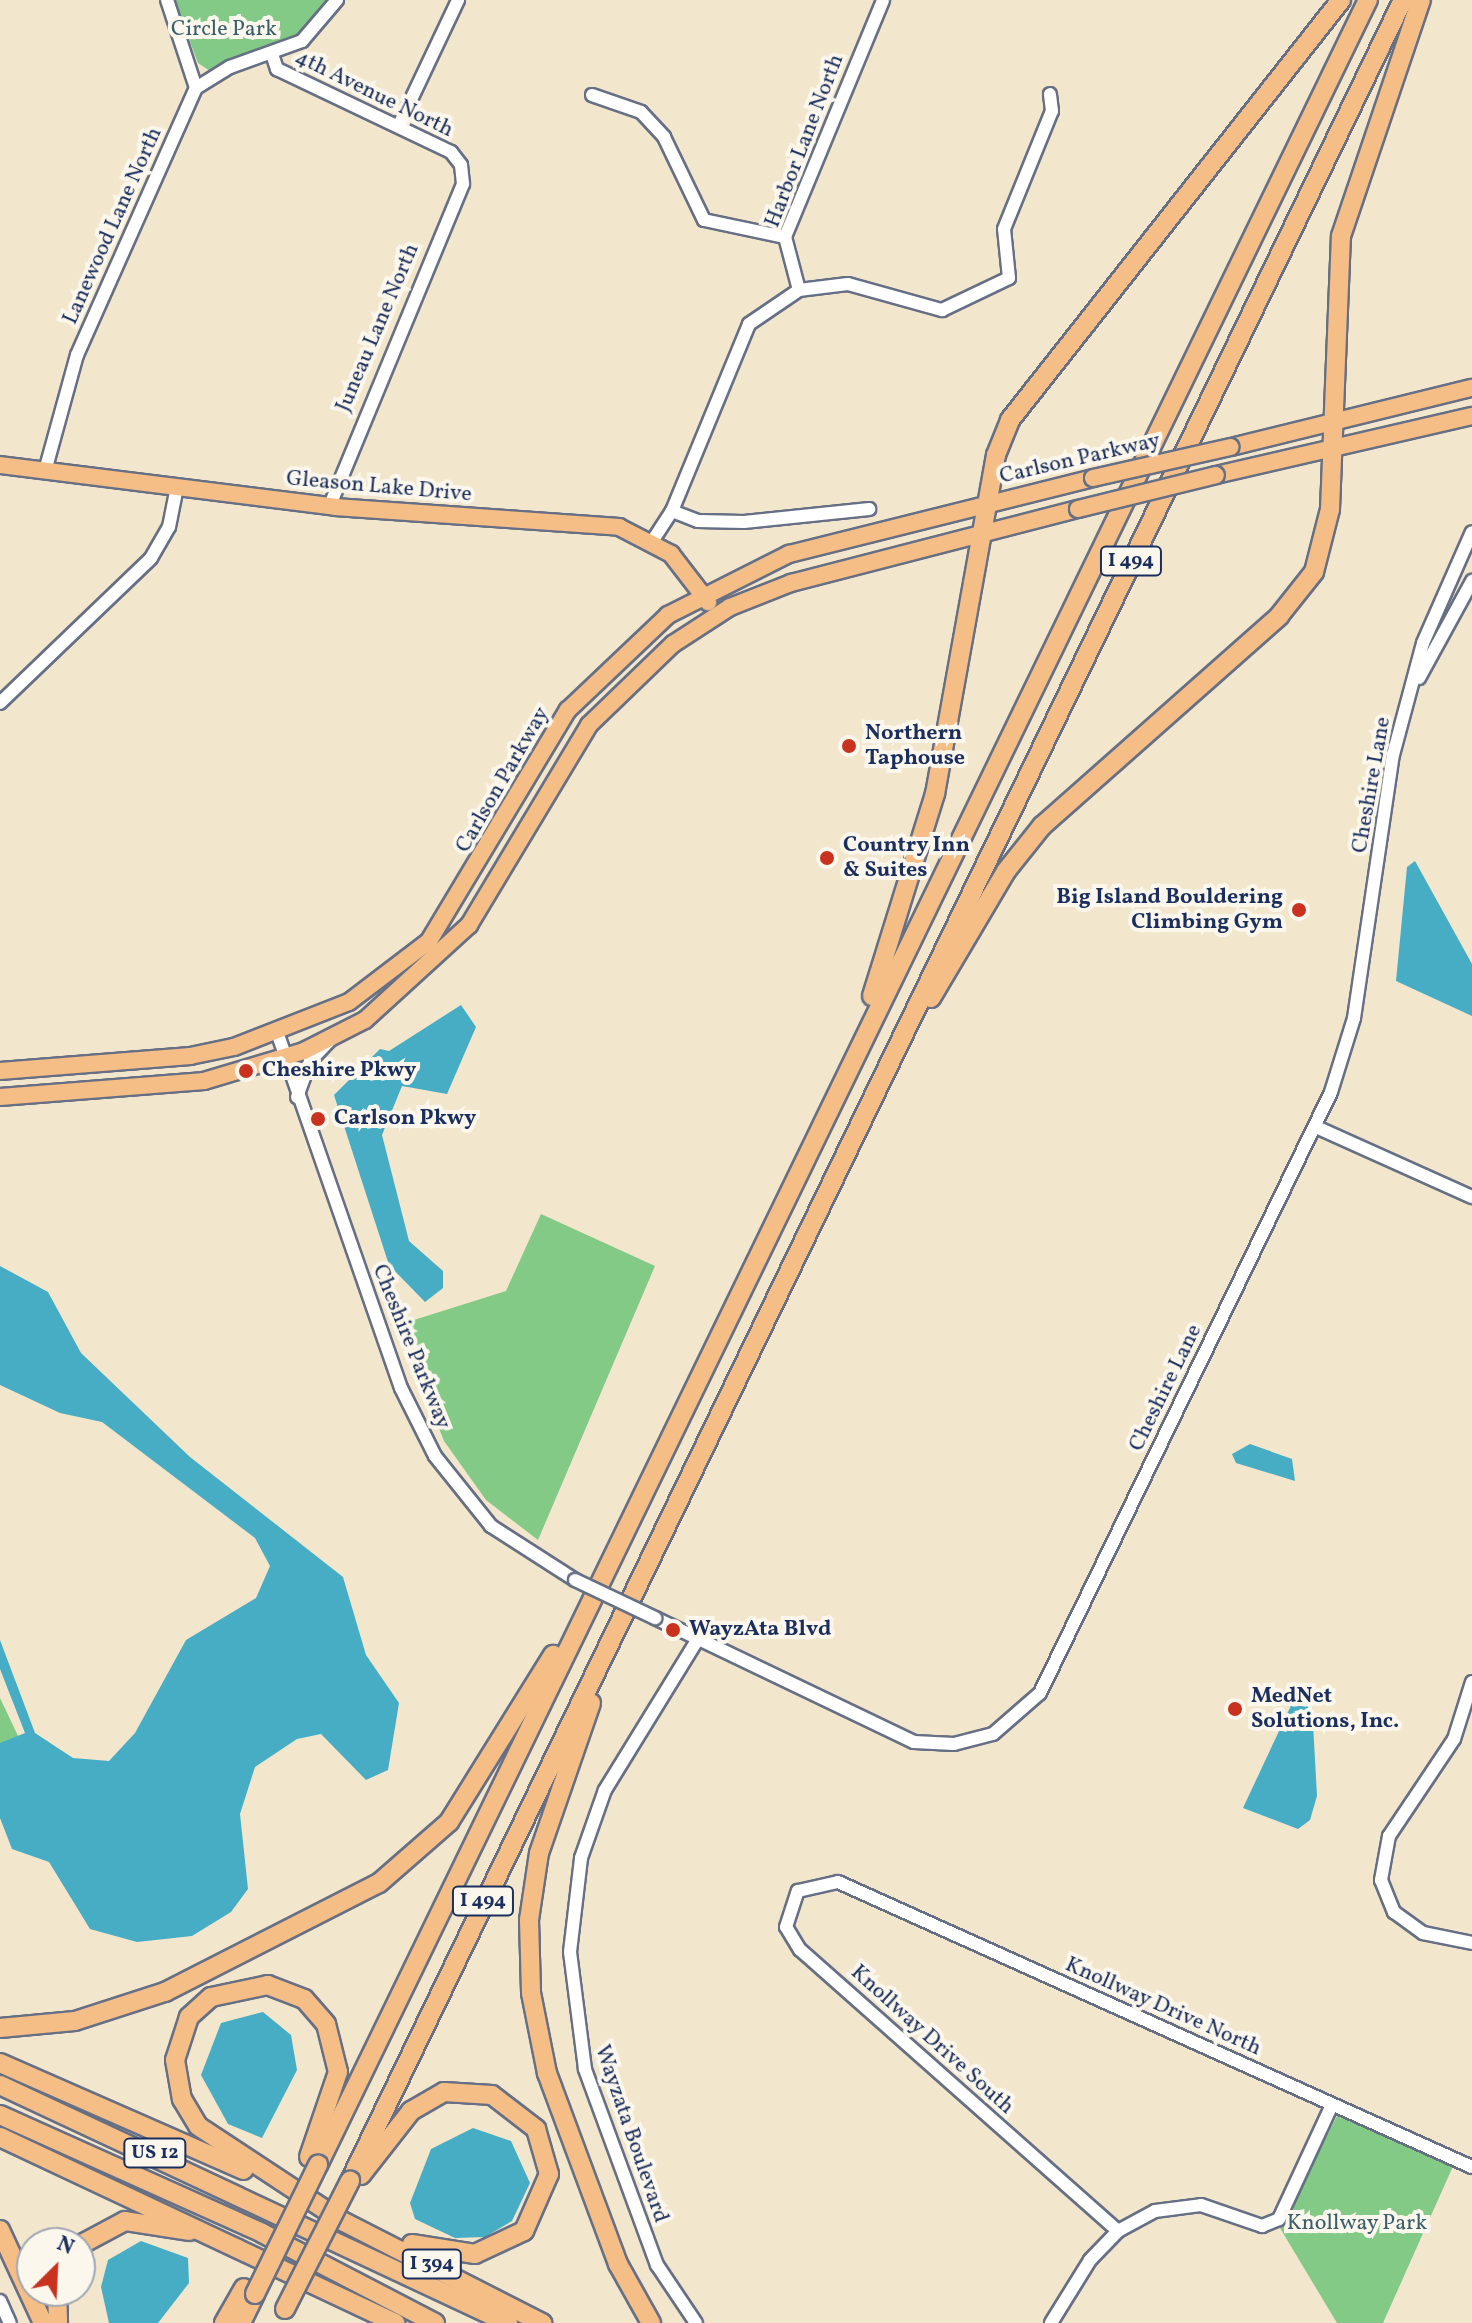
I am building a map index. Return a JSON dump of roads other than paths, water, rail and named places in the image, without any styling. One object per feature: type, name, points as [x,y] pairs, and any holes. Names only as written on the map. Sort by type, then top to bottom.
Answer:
[{"type":"highway","points":[[826,1112],[915,877],[957,698],[987,503],[1017,406],[1341,0]]},
{"type":"highway","name":"I 494","points":[[313,2162],[582,1618],[1368,0]]},
{"type":"highway","name":"I 494","points":[[352,2182],[1403,0]]},
{"type":"highway","points":[[862,1123],[1025,846],[1065,801],[1306,587],[1329,521],[1341,236],[1421,0]]},
{"type":"highway","points":[[0,2028],[84,2019],[165,1992],[333,1911],[393,1873],[472,1791],[550,1659],[582,1618]]},
{"type":"highway","points":[[620,1622],[539,1853],[529,1959],[547,2073],[618,2264],[651,2323]]},
{"type":"highway","points":[[241,2323],[263,2252],[313,2162],[338,2072],[326,2024],[304,1999],[268,1985],[211,1997],[179,2038],[182,2099],[206,2133],[294,2195]]},
{"type":"highway","points":[[0,2063],[294,2195]]},
{"type":"highway","name":"US 12","points":[[0,2085],[508,2323]]},
{"type":"highway","points":[[286,2316],[327,2212],[411,2111],[454,2090],[483,2092],[516,2109],[536,2129],[548,2163],[535,2218],[519,2236],[485,2252],[421,2248],[327,2212]]},
{"type":"highway","name":"US 12","points":[[0,2115],[236,2221],[435,2323]]},
{"type":"highway","points":[[0,2137],[263,2252],[395,2323]]},
{"type":"highway","name":"I 394","points":[[294,2195],[542,2323]]},
{"type":"highway","points":[[96,2235],[114,2224],[143,2220],[263,2252]]},
{"type":"highway","points":[[0,2230],[43,2323]]},
{"type":"highway","points":[[224,2323],[249,2291]]},
{"type":"highway","points":[[339,2294],[373,2323]]},
{"type":"main road","name":"Carlson Parkway","points":[[0,1071],[164,1060],[277,1032],[374,988],[429,941],[568,710],[627,649],[703,595],[789,554],[987,503],[1472,388]]},
{"type":"main road","name":"Carlson Parkway","points":[[0,1097],[204,1081],[285,1057],[334,1036],[383,1008],[452,944],[503,877],[589,725],[638,673],[717,615],[791,583],[982,532],[1472,416]]},
{"type":"main road","name":"Gleason Lake Drive","points":[[0,465],[329,507],[603,525],[653,540]]},
{"type":"main road","points":[[653,540],[717,615]]},
{"type":"street","points":[[167,0],[196,88],[230,67],[273,57],[316,29],[337,0]]},
{"type":"street","points":[[399,125],[458,0]]},
{"type":"street","name":"Harbor Lane North","points":[[799,290],[785,237],[883,0]]},
{"type":"street","name":"4th Avenue North","points":[[273,57],[277,69],[451,152],[461,165]]},
{"type":"street","name":"Lanewood Lane North","points":[[45,471],[77,355],[196,88]]},
{"type":"street","points":[[653,540],[672,511],[749,324],[799,290],[848,284],[944,315],[1009,278],[1004,229],[1052,111],[1050,94]]},
{"type":"street","points":[[592,95],[641,112],[664,137],[704,220],[785,237]]},
{"type":"street","name":"Juneau Lane North","points":[[329,507],[463,184],[461,165]]},
{"type":"street","points":[[0,703],[151,558],[169,527],[177,487]]},
{"type":"street","points":[[672,511],[698,521],[744,522],[869,509]]},
{"type":"street","name":"Cheshire Lane","points":[[655,1618],[914,1742],[975,1740],[1011,1723],[1051,1672],[1316,1127],[1354,1018],[1393,755],[1417,680],[1431,622],[1472,532]]},
{"type":"street","name":"Cheshire Lane","points":[[1417,680],[1472,581]]},
{"type":"street","name":"Cheshire Parkway","points":[[277,1032],[297,1097],[401,1388],[435,1456],[491,1526],[575,1580],[655,1618]]},
{"type":"street","points":[[297,1097],[310,1061],[334,1036]]},
{"type":"street","points":[[1316,1127],[1472,1197]]},
{"type":"street","name":"Wayzata Boulevard","points":[[696,2323],[657,2265],[585,2069],[570,1952],[581,1858],[605,1790],[698,1639]]},
{"type":"street","points":[[1472,1682],[1454,1739],[1389,1836],[1381,1880],[1394,1912],[1423,1933],[1472,1943]]},
{"type":"street","name":"Knollway Drive North","points":[[838,1882],[1472,2167]]},
{"type":"street","name":"Knollway Drive South","points":[[838,1882],[808,1885],[791,1901],[786,1927],[800,1950],[1118,2231]]},
{"type":"street","points":[[1051,2323],[1068,2288],[1118,2231],[1155,2211],[1186,2205],[1271,2224],[1284,2212],[1332,2105]]},
{"type":"street","points":[[0,2301],[10,2323]]},
{"type":"water","points":[[1415,861],[1472,964],[1472,1016],[1396,981],[1407,867]]},
{"type":"water","points":[[461,1005],[476,1027],[447,1094],[402,1086],[382,1135],[409,1241],[443,1271],[443,1288],[425,1302],[389,1265],[334,1095],[380,1049],[389,1051]]},
{"type":"water","points":[[0,1266],[48,1292],[81,1353],[190,1457],[343,1577],[366,1655],[399,1703],[388,1770],[366,1780],[321,1734],[297,1739],[255,1767],[240,1814],[248,1889],[231,1912],[192,1936],[137,1942],[90,1929],[49,1862],[12,1849],[0,1818],[0,1743],[25,1733],[0,1669],[0,1640],[35,1733],[73,1758],[109,1761],[135,1733],[186,1640],[256,1598],[270,1566],[255,1538],[102,1422],[60,1413],[0,1385]]},
{"type":"water","points":[[1250,1444],[1292,1459],[1295,1481],[1236,1463],[1232,1454]]},
{"type":"water","points":[[1295,1697],[1312,1706],[1317,1796],[1310,1820],[1298,1829],[1243,1808]]},
{"type":"water","points":[[263,2012],[291,2035],[297,2070],[262,2138],[228,2124],[201,2075],[221,2023]]},
{"type":"water","points":[[473,2128],[511,2141],[530,2183],[512,2221],[485,2237],[455,2238],[415,2219],[410,2203],[431,2149]]},
{"type":"water","points":[[141,2241],[188,2258],[189,2283],[158,2323],[109,2323],[101,2287],[108,2260]]},
{"type":"place","name":"Northern Taphouse","points":[[849,746]]},
{"type":"place","name":"Country Inn & Suites","points":[[827,858]]},
{"type":"place","name":"Big Island Bouldering Climbing Gym","points":[[1299,910]]},
{"type":"place","name":"Cheshire Pkwy","points":[[246,1071]]},
{"type":"place","name":"Carlson Pkwy","points":[[318,1119]]},
{"type":"place","name":"WayzAta Blvd","points":[[673,1630]]},
{"type":"place","name":"MedNet Solutions, Inc.","points":[[1235,1709]]},
{"type":"park label","name":"Circle Park","points":[[224,30]]},
{"type":"park label","name":"Knollway Park","points":[[1357,2224]]}]
